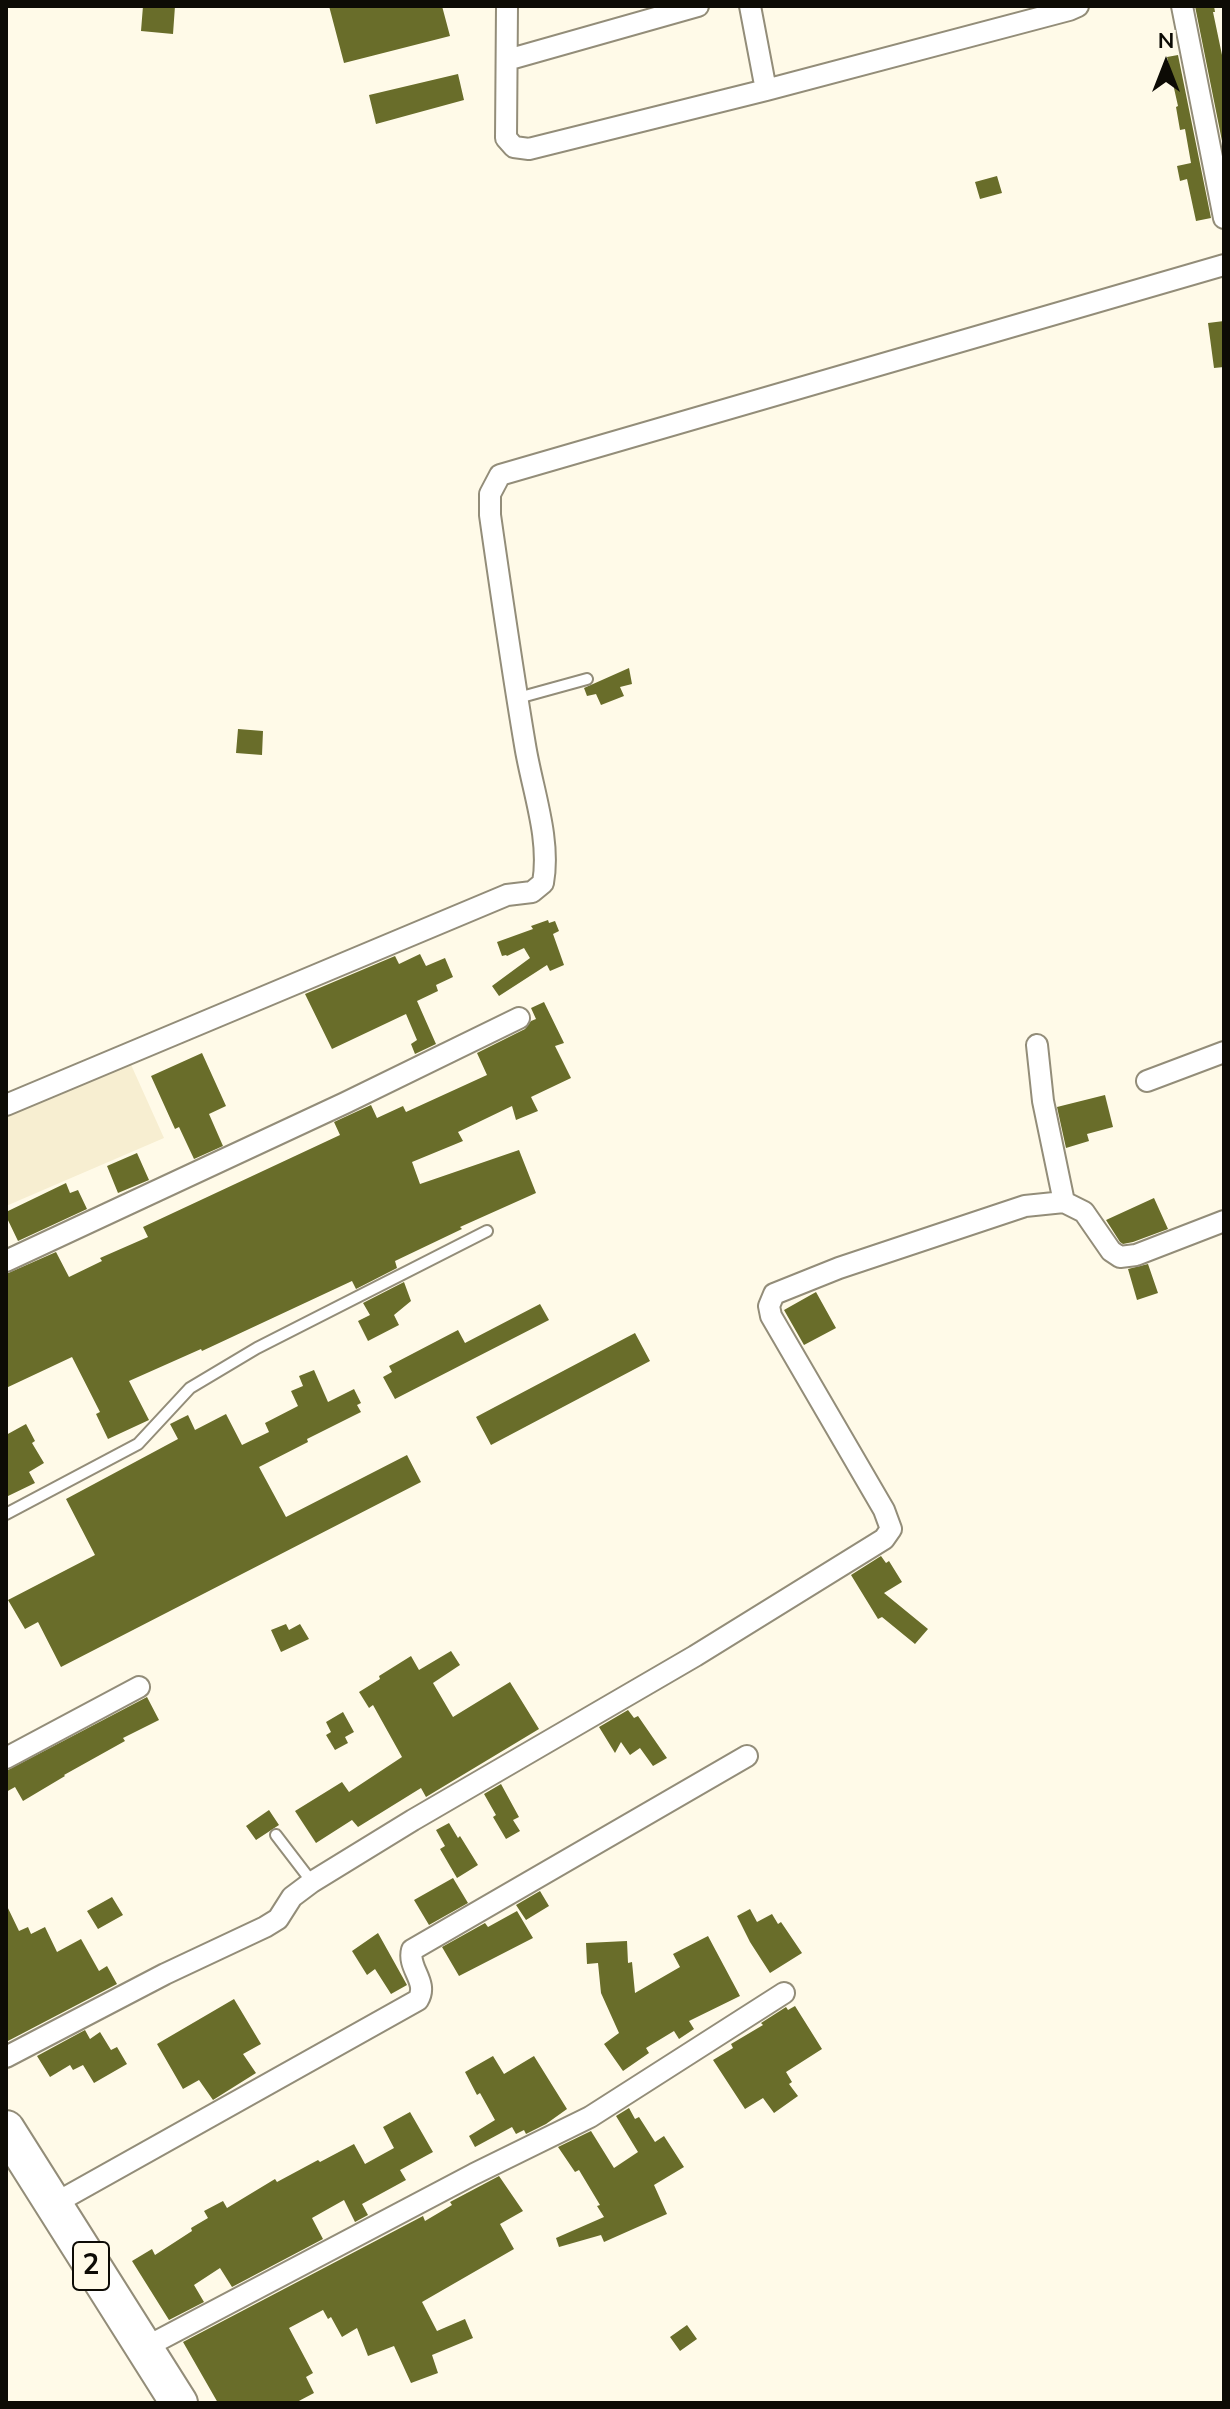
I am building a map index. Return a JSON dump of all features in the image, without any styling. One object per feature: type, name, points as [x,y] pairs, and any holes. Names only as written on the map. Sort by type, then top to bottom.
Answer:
[{"type":"highway","name":"2","points":[[6,2129],[179,2403]]},
{"type":"street","points":[[507,6],[506,138],[514,147],[529,149],[766,90],[1078,6]]},
{"type":"street","points":[[507,60],[698,6]]},
{"type":"street","points":[[750,6],[766,90]]},
{"type":"street","points":[[1182,6],[1224,218]]},
{"type":"street","points":[[6,1105],[507,895],[532,892],[543,883],[546,868],[543,839],[490,515],[490,494],[500,475],[1224,265]]},
{"type":"street","points":[[6,1261],[519,1018]]},
{"type":"street","points":[[1037,1045],[1043,1101],[1064,1202]]},
{"type":"street","points":[[1147,1081],[1224,1052]]},
{"type":"street","points":[[6,2057],[165,1974],[265,1927],[278,1919],[292,1897],[312,1882],[695,1656],[884,1539],[891,1529],[884,1510],[771,1316],[769,1306],[774,1294],[839,1268],[1025,1206],[1064,1202],[1084,1212],[1111,1251],[1120,1257],[1136,1255],[1224,1221]]},
{"type":"street","points":[[6,1758],[139,1687]]},
{"type":"street","points":[[52,2205],[418,2000],[422,1986],[410,1958],[412,1950],[747,1756]]},
{"type":"street","points":[[144,2348],[474,2174],[590,2117],[784,1993]]},
{"type":"lane","points":[[518,698],[587,679]]},
{"type":"lane","points":[[6,1514],[138,1444],[190,1388],[257,1348],[487,1231]]},
{"type":"lane","points":[[276,1835],[312,1882]]},
{"type":"shaded area","points":[[128,1058],[164,1138],[6,1206],[6,1108]]},
{"type":"building","points":[[143,6],[175,6],[173,34],[141,31]]},
{"type":"building","points":[[329,6],[442,6],[450,36],[344,63]]},
{"type":"building","points":[[1195,6],[1214,6],[1224,55],[1224,151]]},
{"type":"building","points":[[1178,55],[1211,218],[1196,221],[1187,179],[1180,181],[1177,166],[1191,163],[1185,129],[1180,130],[1167,57]]},
{"type":"building","points":[[458,74],[464,100],[376,124],[369,95]]},
{"type":"building","points":[[997,176],[1002,193],[980,199],[975,182]]},
{"type":"building","points":[[1224,321],[1224,367],[1214,368],[1208,323]]},
{"type":"building","points":[[629,668],[632,684],[620,687],[624,696],[601,705],[596,694],[587,696],[584,688]]},
{"type":"building","points":[[238,729],[263,731],[262,755],[236,753]]},
{"type":"building","points":[[548,920],[549,923],[555,921],[559,931],[553,934],[564,965],[550,971],[547,965],[499,996],[492,986],[530,958],[524,948],[502,956],[497,942]]},
{"type":"building","points":[[420,954],[426,966],[445,958],[453,977],[436,985],[438,991],[417,1001],[436,1044],[415,1054],[411,1044],[417,1040],[406,1014],[332,1049],[305,994],[395,956],[399,964]]},
{"type":"building","points":[[544,1002],[564,1043],[555,1046],[571,1078],[531,1097],[538,1111],[516,1120],[512,1106],[458,1132],[463,1141],[412,1162],[420,1184],[519,1150],[536,1193],[395,1261],[397,1268],[356,1289],[352,1281],[202,1351],[129,1381],[149,1420],[108,1439],[96,1414],[100,1412],[72,1357],[6,1388],[6,1274],[56,1252],[69,1277],[102,1261],[100,1258],[148,1237],[143,1227],[340,1135],[334,1122],[371,1105],[377,1118],[403,1106],[406,1112],[487,1075],[477,1053],[525,1029],[536,1019],[531,1008]]},
{"type":"building","points":[[202,1053],[226,1106],[209,1114],[223,1146],[194,1159],[179,1127],[175,1129],[151,1076]]},
{"type":"building","points":[[1105,1095],[1113,1127],[1087,1134],[1089,1141],[1066,1148],[1057,1107]]},
{"type":"building","points":[[137,1153],[149,1180],[118,1193],[107,1166]]},
{"type":"building","points":[[66,1183],[70,1193],[78,1190],[87,1209],[18,1241],[6,1212]]},
{"type":"building","points":[[1154,1198],[1168,1229],[1133,1242],[1120,1242],[1106,1220]]},
{"type":"building","points":[[1148,1264],[1158,1293],[1137,1300],[1128,1269]]},
{"type":"building","points":[[404,1282],[411,1301],[394,1315],[399,1325],[368,1341],[358,1321],[370,1315],[363,1303]]},
{"type":"building","points":[[816,1292],[836,1328],[804,1345],[784,1310]]},
{"type":"building","points":[[540,1304],[549,1320],[395,1399],[383,1377],[392,1372],[389,1366],[458,1330],[465,1343]]},
{"type":"building","points":[[635,1333],[650,1361],[491,1445],[476,1417]]},
{"type":"building","points":[[314,1370],[328,1402],[354,1389],[361,1403],[357,1405],[361,1412],[259,1467],[286,1517],[407,1455],[421,1482],[61,1667],[38,1622],[25,1629],[8,1600],[95,1555],[66,1499],[178,1439],[170,1424],[188,1415],[195,1430],[226,1414],[242,1445],[269,1432],[265,1423],[298,1406],[291,1391],[303,1386],[299,1376]]},
{"type":"building","points":[[26,1424],[35,1441],[32,1443],[44,1463],[29,1472],[35,1483],[6,1497],[6,1435]]},
{"type":"building","points":[[881,1556],[886,1563],[889,1561],[902,1582],[884,1593],[928,1629],[915,1644],[882,1617],[878,1619],[851,1575]]},
{"type":"building","points":[[286,1624],[289,1630],[300,1624],[309,1639],[281,1652],[271,1630]]},
{"type":"building","points":[[451,1651],[460,1665],[433,1683],[453,1717],[510,1682],[539,1729],[426,1797],[421,1788],[358,1827],[352,1820],[316,1843],[295,1811],[342,1782],[349,1792],[402,1757],[373,1705],[369,1708],[359,1692],[411,1656],[419,1670]]},
{"type":"building","points":[[147,1697],[159,1720],[123,1738],[125,1741],[23,1801],[15,1787],[6,1792],[6,1771]]},
{"type":"building","points":[[628,1710],[634,1718],[638,1716],[667,1758],[653,1766],[640,1748],[630,1755],[621,1742],[615,1753],[599,1727]]},
{"type":"building","points":[[343,1712],[354,1732],[345,1737],[348,1743],[335,1750],[326,1735],[331,1732],[326,1722]]},
{"type":"building","points":[[501,1784],[519,1817],[513,1820],[520,1831],[506,1839],[484,1794]]},
{"type":"building","points":[[269,1810],[279,1825],[256,1840],[246,1826]]},
{"type":"building","points":[[449,1823],[478,1865],[457,1878],[440,1849],[445,1846],[436,1830]]},
{"type":"building","points":[[453,1878],[468,1903],[429,1925],[414,1900]]},
{"type":"building","points":[[540,1891],[549,1906],[526,1920],[516,1905]]},
{"type":"building","points":[[112,1897],[123,1915],[98,1929],[87,1911]]},
{"type":"building","points":[[6,1904],[19,1931],[28,1927],[31,1934],[45,1927],[57,1952],[81,1939],[99,1971],[107,1966],[117,1984],[6,2042]]},
{"type":"building","points":[[750,1909],[757,1922],[772,1914],[802,1953],[770,1973],[737,1916]]},
{"type":"building","points":[[517,1911],[533,1938],[459,1976],[442,1947],[485,1923],[488,1927]]},
{"type":"building","points":[[378,1933],[407,1985],[391,1994],[375,1969],[367,1975],[352,1951]]},
{"type":"building","points":[[708,1936],[740,1996],[689,2021],[694,2029],[679,2039],[674,2031],[646,2048],[649,2053],[623,2071],[604,2044],[619,2033],[601,1993],[598,1963],[587,1964],[586,1943],[627,1941],[635,1993],[680,1967],[673,1954]]},
{"type":"building","points":[[234,1999],[261,2044],[243,2054],[256,2073],[213,2100],[199,2080],[183,2089],[157,2044]]},
{"type":"building","points":[[795,2006],[822,2049],[786,2072],[792,2082],[789,2084],[798,2096],[774,2113],[763,2098],[745,2109],[713,2060],[733,2048],[731,2044],[763,2025],[761,2023],[786,2007],[788,2010]]},
{"type":"building","points":[[85,2030],[90,2039],[100,2032],[111,2050],[117,2047],[127,2064],[94,2083],[83,2065],[73,2070],[70,2065],[50,2077],[37,2056]]},
{"type":"building","points":[[493,2056],[504,2074],[534,2056],[567,2109],[526,2134],[524,2130],[516,2134],[512,2127],[475,2147],[469,2136],[495,2120],[465,2072]]},
{"type":"building","points":[[629,2108],[635,2119],[639,2117],[655,2142],[664,2136],[684,2167],[654,2185],[667,2214],[604,2242],[601,2235],[559,2247],[556,2238],[604,2217],[579,2170],[575,2172],[558,2147],[591,2131],[614,2168],[638,2152],[616,2116]]},
{"type":"building","points":[[410,2112],[433,2152],[400,2170],[406,2180],[362,2204],[368,2215],[355,2222],[344,2200],[312,2218],[323,2239],[232,2287],[220,2268],[194,2285],[204,2302],[169,2320],[132,2261],[152,2249],[155,2255],[192,2231],[191,2228],[208,2218],[204,2211],[223,2201],[227,2208],[275,2179],[277,2182],[354,2144],[365,2164],[394,2148],[383,2127]]},
{"type":"building","points":[[499,2176],[523,2211],[500,2224],[514,2249],[422,2302],[437,2331],[465,2319],[473,2338],[432,2355],[438,2373],[411,2383],[394,2346],[368,2356],[357,2328],[342,2337],[331,2317],[328,2319],[323,2310],[289,2328],[313,2373],[306,2377],[314,2393],[295,2403],[218,2403],[183,2342],[423,2216],[425,2221],[452,2205],[450,2202]]},
{"type":"building","points":[[687,2325],[697,2339],[680,2351],[670,2337]]}]
